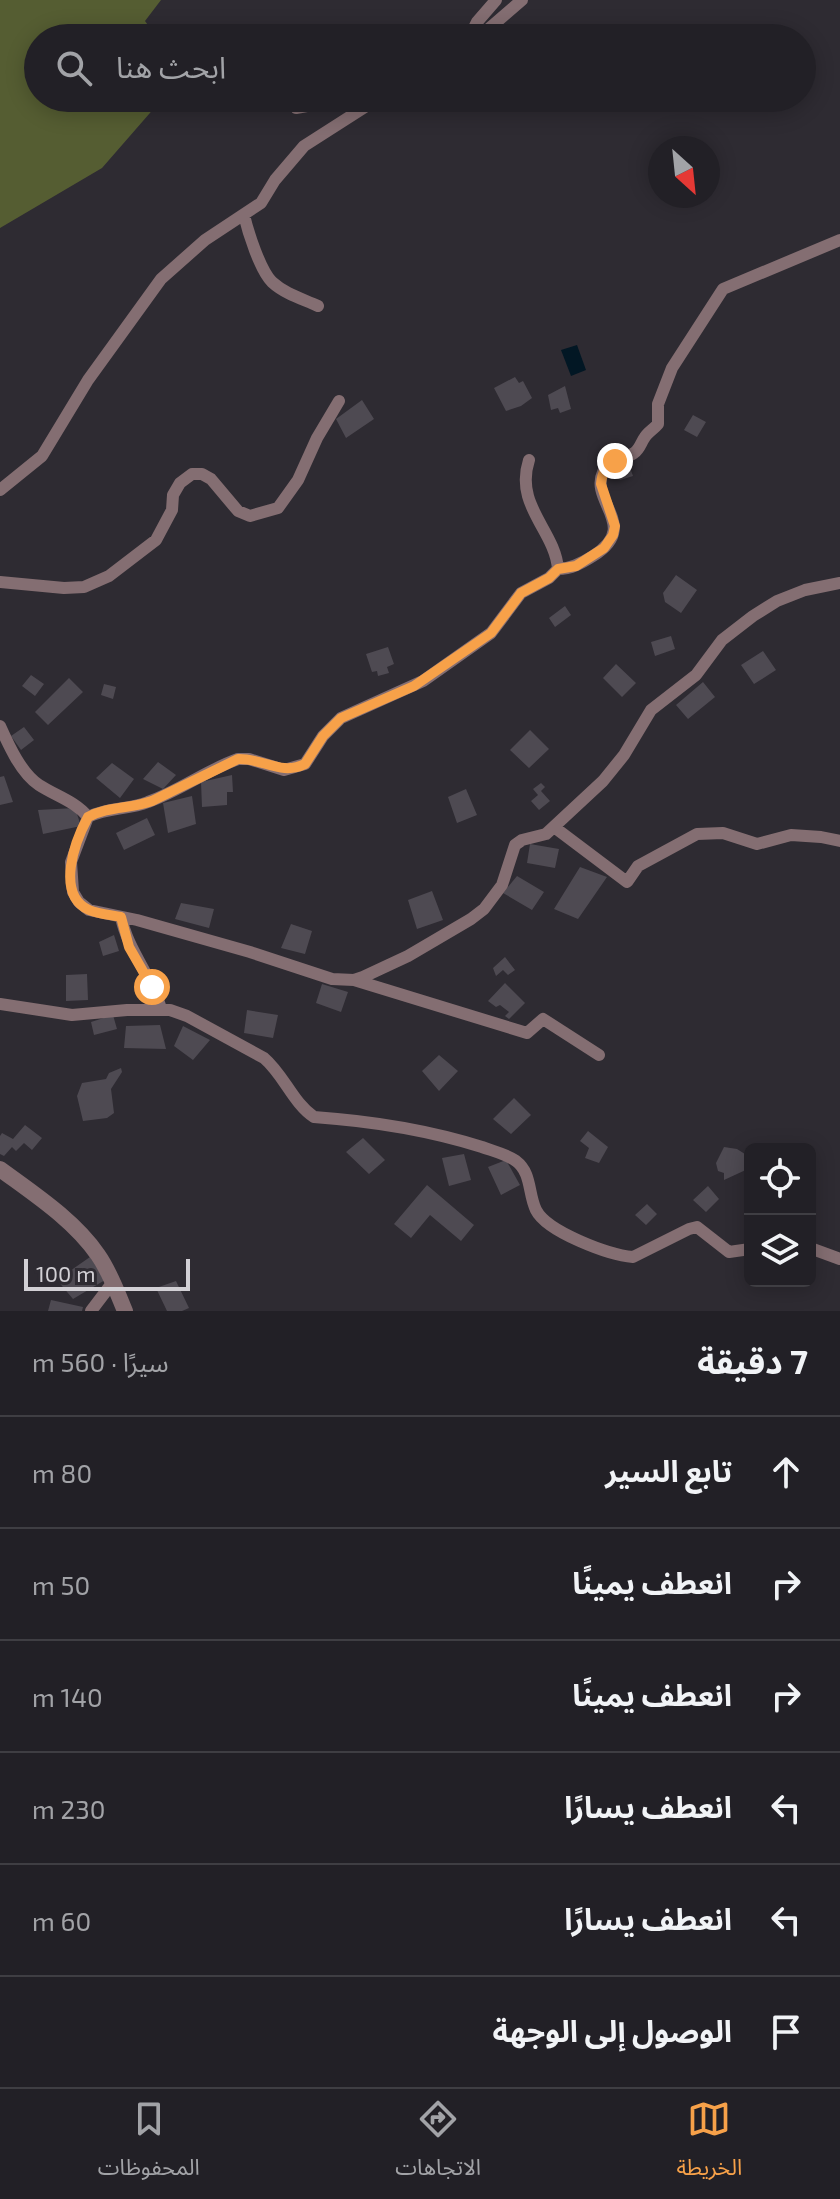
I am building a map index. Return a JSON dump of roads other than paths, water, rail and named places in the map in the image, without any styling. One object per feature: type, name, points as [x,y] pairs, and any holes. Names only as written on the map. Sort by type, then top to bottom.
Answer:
[{"type":"street","points":[[476,24],[496,0]]},
{"type":"street","points":[[494,24],[522,0]]},
{"type":"street","points":[[0,490],[42,456],[88,380],[161,279],[205,240],[261,203],[275,180],[304,146],[357,112]]},
{"type":"street","points":[[244,215],[252,241],[273,282],[318,306]]},
{"type":"street","points":[[599,1055],[543,1019],[527,1033],[354,980],[332,979],[250,952],[89,910],[73,892],[71,862],[88,817],[109,808],[152,801],[238,759],[249,759],[284,770],[301,766],[341,718],[423,681],[491,633],[521,593],[549,578],[558,569],[587,560],[610,540],[615,526],[601,484],[602,473],[615,461],[635,452],[644,437],[658,424],[658,404],[672,368],[720,292],[743,279],[840,240]]},
{"type":"street","points":[[0,582],[84,587],[109,576],[156,540],[172,510],[173,495],[180,483],[192,474],[202,474],[211,479],[238,511],[250,516],[278,508],[298,480],[317,438],[339,401]]},
{"type":"street","points":[[529,460],[525,471],[526,489],[558,569]]},
{"type":"street","points":[[354,980],[408,956],[484,909],[502,885],[515,845],[522,840],[541,837],[554,827],[616,767],[651,710],[696,675],[722,640],[777,601],[805,590],[840,583]]},
{"type":"street","points":[[0,726],[13,753],[36,783],[77,806],[88,817]]},
{"type":"street","points":[[554,827],[627,882],[638,866],[697,834],[723,833],[757,844],[791,835],[840,841]]},
{"type":"street","points":[[121,917],[129,947],[161,1009]]},
{"type":"street","points":[[0,1004],[72,1015],[161,1009],[187,1016],[264,1058],[280,1072],[303,1108],[314,1117],[423,1131],[507,1156],[526,1173],[534,1205],[543,1221],[585,1243],[633,1257],[693,1227],[729,1252],[744,1250]]},
{"type":"street","points":[[0,1169],[79,1233],[99,1256],[125,1311]]},
{"type":"street","points":[[816,1250],[840,1259]]},
{"type":"street","points":[[91,1311],[113,1282]]},
{"type":"water","points":[[577,345],[586,370],[571,376],[561,350]]}]
